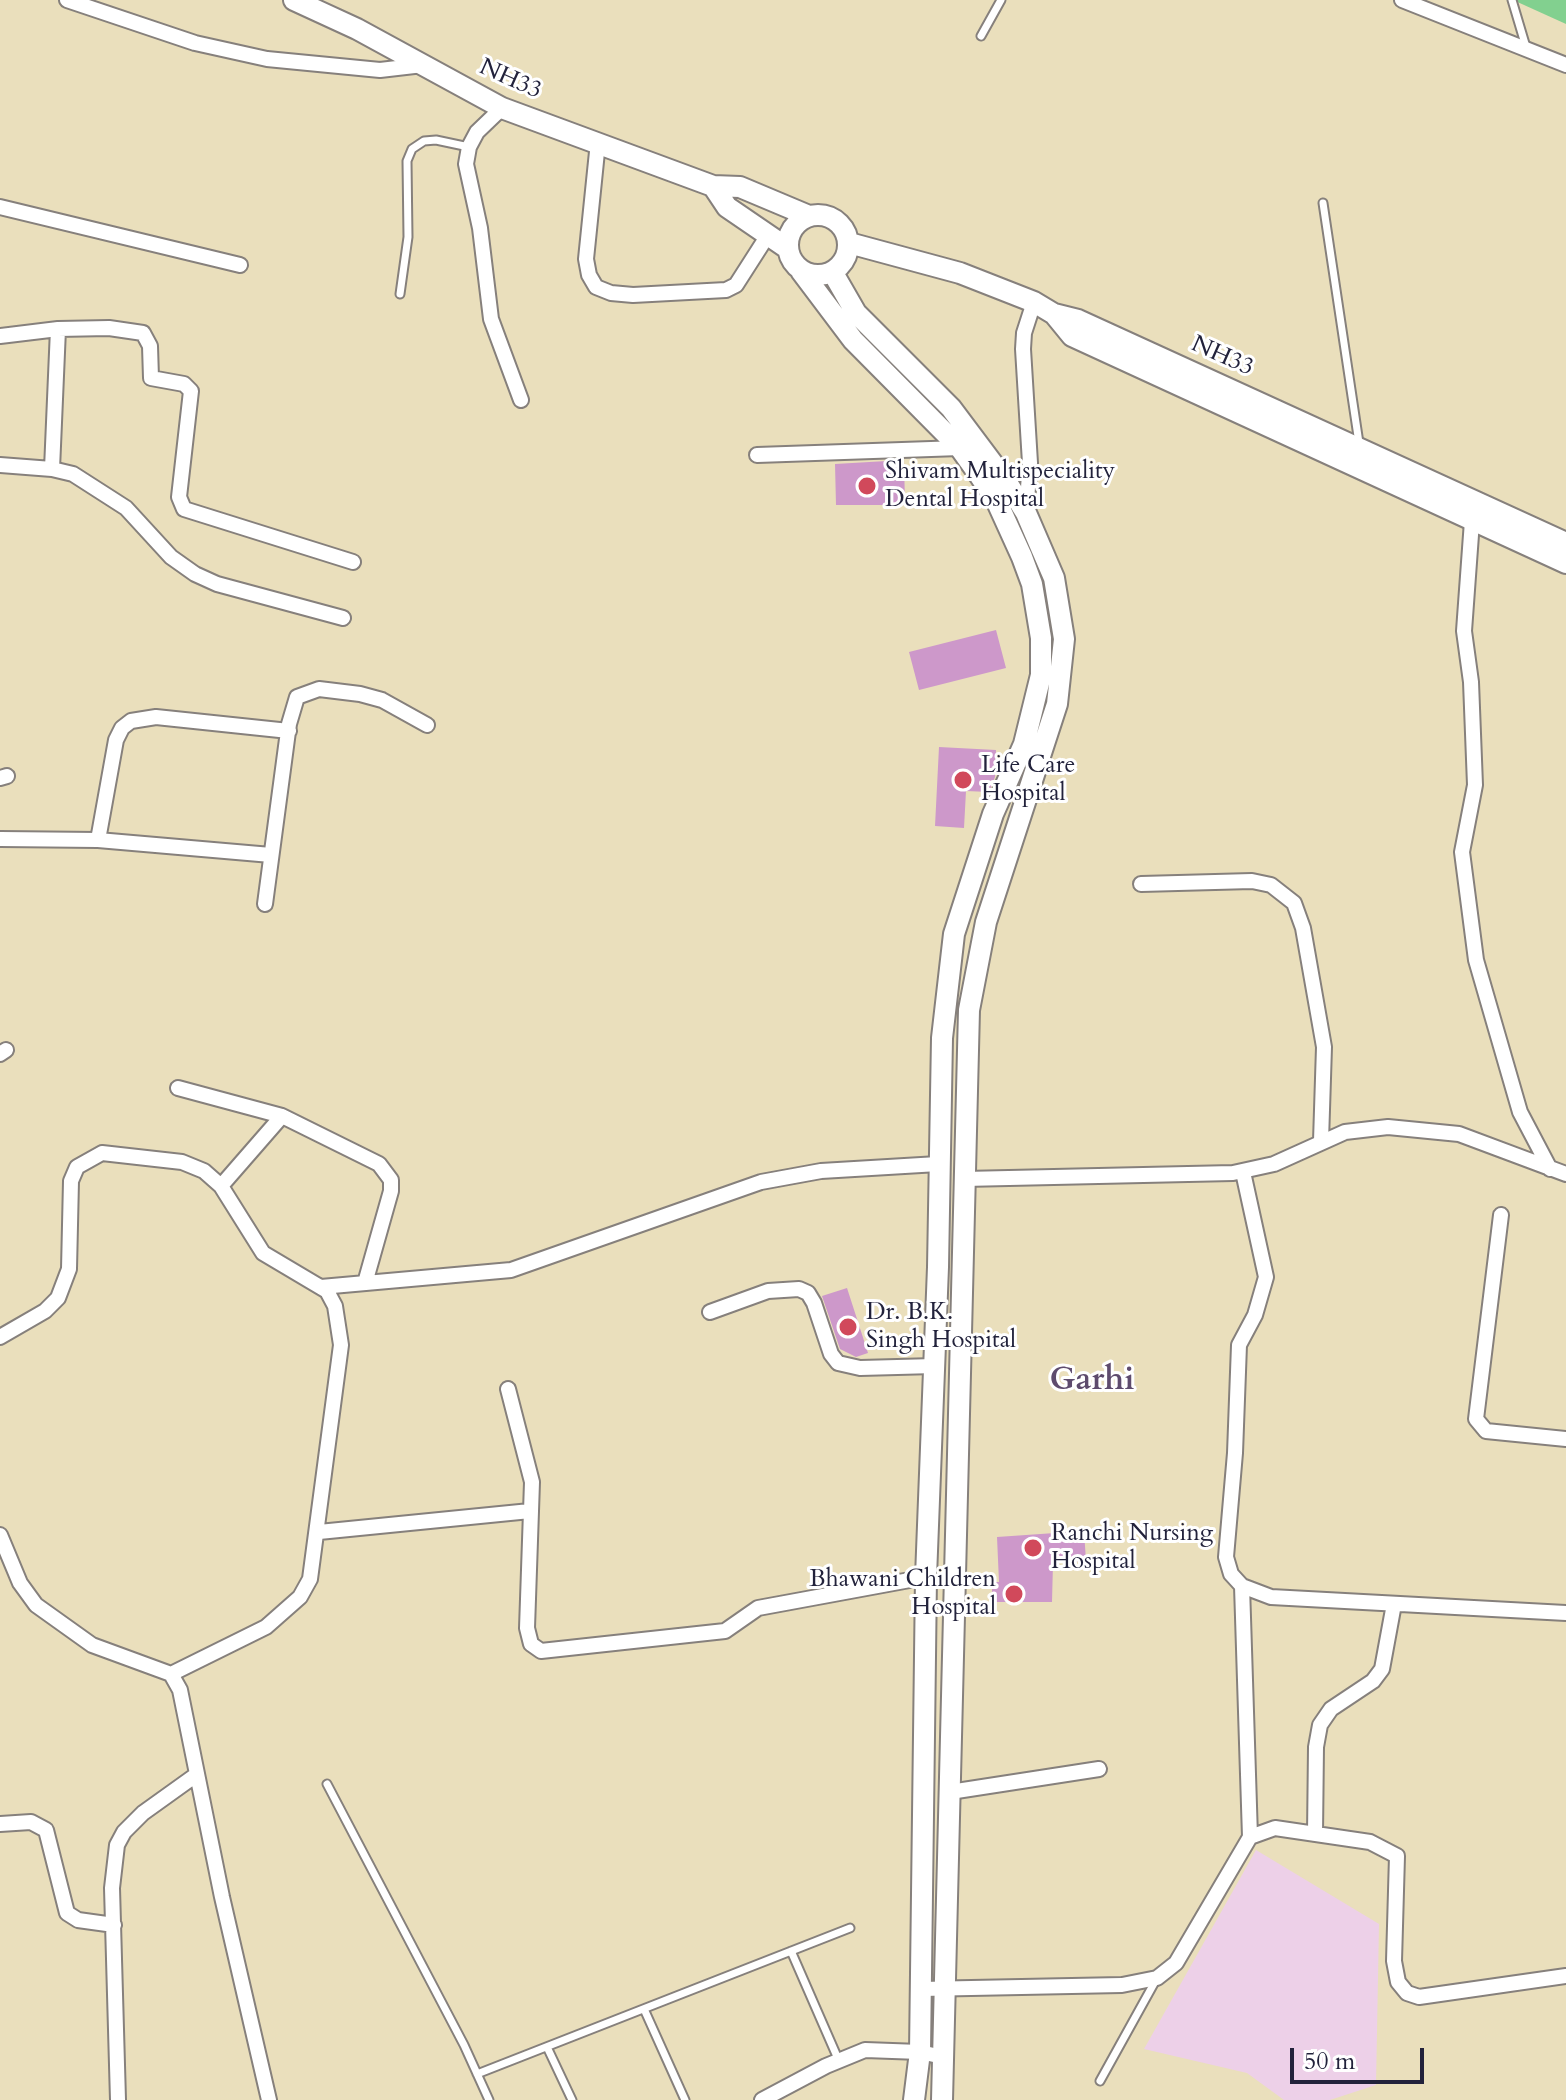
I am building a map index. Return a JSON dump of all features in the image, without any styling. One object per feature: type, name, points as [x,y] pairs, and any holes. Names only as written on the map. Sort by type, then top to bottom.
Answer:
[{"type":"main road","name":"NH33","points":[[294,0],[502,108],[713,186],[740,187],[809,216]]},
{"type":"main road","name":"NH33","points":[[713,186],[727,207],[787,248]]},
{"type":"main road","points":[[801,271],[822,276],[833,273],[847,255],[849,243],[845,230],[835,220],[822,215],[809,216],[797,222],[789,234],[787,248],[791,261],[853,340],[960,448],[997,502],[1032,584],[1041,638],[1041,675],[1024,744],[993,814],[954,934],[942,1038],[935,1366],[926,1577],[920,2052],[914,2100]]},
{"type":"main road","name":"NH33","points":[[849,243],[938,266],[1034,302],[1054,314],[1078,320],[1566,543]]},
{"type":"main road","points":[[833,273],[865,324],[972,433],[1026,513],[1051,568],[1061,605],[1062,676],[1047,743],[976,960],[969,1010],[942,2100]]},
{"type":"main road","points":[[1054,314],[1072,336],[1566,563]]},
{"type":"street","points":[[67,0],[195,43],[267,59],[380,70],[423,65]]},
{"type":"street","points":[[1402,0],[1566,65]]},
{"type":"street","points":[[502,108],[477,132],[469,147],[468,181],[480,228],[491,319],[521,400]]},
{"type":"street","points":[[598,142],[586,259],[589,275],[596,287],[611,293],[633,295],[726,290],[736,285],[768,235]]},
{"type":"street","points":[[0,207],[240,265]]},
{"type":"street","points":[[1026,513],[1030,451],[1023,349],[1024,333],[1034,302]]},
{"type":"street","points":[[0,336],[58,329],[109,328],[143,333],[150,346],[151,378],[189,387],[191,396],[179,497],[184,509],[353,562]]},
{"type":"street","points":[[52,469],[58,329]]},
{"type":"street","points":[[757,455],[960,448]]},
{"type":"street","points":[[0,465],[73,474],[126,508],[171,557],[195,574],[217,584],[343,618]]},
{"type":"street","points":[[1472,521],[1464,631],[1471,682],[1475,785],[1462,852],[1476,960],[1520,1112],[1550,1169]]},
{"type":"street","points":[[265,904],[289,731],[297,697],[319,689],[382,700],[427,725]]},
{"type":"street","points":[[98,840],[116,740],[122,728],[131,721],[156,717],[289,731]]},
{"type":"street","points":[[0,839],[98,840],[271,855]]},
{"type":"street","points":[[1141,884],[1252,881],[1271,885],[1294,903],[1303,928],[1324,1047],[1321,1141]]},
{"type":"street","points":[[178,1088],[282,1116],[366,1156],[391,1180],[365,1283]]},
{"type":"street","points":[[221,1186],[282,1116]]},
{"type":"street","points":[[964,1179],[1243,1172],[1274,1164],[1321,1141],[1365,1127],[1435,1130],[1480,1141],[1566,1174]]},
{"type":"street","points":[[0,1337],[45,1311],[58,1298],[69,1269],[71,1181],[77,1167],[102,1153],[182,1162],[204,1171],[221,1186],[263,1253],[321,1287],[335,1306],[341,1345],[319,1532],[310,1579],[285,1613],[266,1627],[171,1674]]},
{"type":"street","points":[[321,1287],[511,1270],[761,1182],[795,1175],[938,1164]]},
{"type":"street","points":[[1243,1172],[1266,1277],[1255,1315],[1239,1345],[1235,1453],[1226,1557],[1231,1574],[1242,1586],[1271,1597],[1566,1613]]},
{"type":"street","points":[[1501,1215],[1476,1419],[1486,1431],[1566,1439]]},
{"type":"street","points":[[710,1312],[768,1291],[799,1289],[808,1293],[814,1303],[831,1354],[838,1363],[860,1368],[935,1366]]},
{"type":"street","points":[[508,1389],[529,1462],[527,1628],[531,1644],[541,1651],[725,1631],[758,1608],[926,1577]]},
{"type":"street","points":[[319,1532],[530,1511]]},
{"type":"street","points":[[0,1535],[20,1583],[36,1605],[92,1645],[171,1674],[180,1690],[269,2100]]},
{"type":"street","points":[[921,1989],[1122,1985],[1157,1978],[1176,1963],[1250,1837],[1242,1586]]},
{"type":"street","points":[[1315,1834],[1316,1747],[1320,1725],[1331,1709],[1373,1681],[1382,1669],[1394,1604]]},
{"type":"street","points":[[950,1792],[1099,1769]]},
{"type":"street","points":[[118,2100],[114,1863],[124,1832],[196,1775]]},
{"type":"street","points":[[0,1824],[31,1822],[46,1830],[67,1913],[78,1920],[114,1925]]},
{"type":"street","points":[[1250,1837],[1275,1828],[1370,1842],[1397,1856],[1394,1961],[1398,1982],[1407,1993],[1419,1997],[1566,1976]]},
{"type":"street","points":[[762,2100],[865,2050],[920,2052],[943,2057]]},
{"type":"lane","points":[[981,36],[1001,0]]},
{"type":"lane","points":[[1512,0],[1526,49]]},
{"type":"lane","points":[[400,294],[408,237],[407,161],[412,149],[424,141],[436,140],[469,147]]},
{"type":"lane","points":[[1323,203],[1359,449]]},
{"type":"lane","points":[[327,1784],[489,2100]]},
{"type":"lane","points":[[477,2074],[850,1928]]},
{"type":"lane","points":[[791,1951],[839,2061]]},
{"type":"lane","points":[[1100,2081],[1157,1978]]},
{"type":"lane","points":[[644,2009],[685,2100]]},
{"type":"lane","points":[[547,2047],[572,2100]]},
{"type":"shaded area","points":[[1256,1850],[1379,1924],[1376,2085],[1330,2100],[1284,2100],[1247,2073],[1144,2049]]},
{"type":"green space","points":[[1513,0],[1566,0],[1566,24]]},
{"type":"building","points":[[904,460],[905,505],[836,505],[835,464]]},
{"type":"building","points":[[996,630],[1006,668],[919,690],[909,652]]},
{"type":"building","points":[[939,747],[996,750],[995,777],[989,792],[966,791],[964,828],[935,826]]},
{"type":"building","points":[[847,1288],[868,1353],[856,1357],[840,1349],[822,1296]]},
{"type":"building","points":[[1084,1531],[1086,1561],[1053,1563],[1052,1602],[992,1602],[992,1582],[999,1582],[997,1537]]},
{"type":"place","name":"Shivam Multispeciality Dental Hospital","points":[[867,486]]},
{"type":"place","name":"Life Care Hospital","points":[[963,780]]},
{"type":"place","name":"Dr. B.K. Singh Hospital","points":[[848,1327]]},
{"type":"place","name":"Ranchi Nursing Hospital","points":[[1033,1548]]},
{"type":"place","name":"Bhawani Children Hospital","points":[[1014,1594]]},
{"type":"district","name":"Garhi","points":[[1092,1382]]}]
